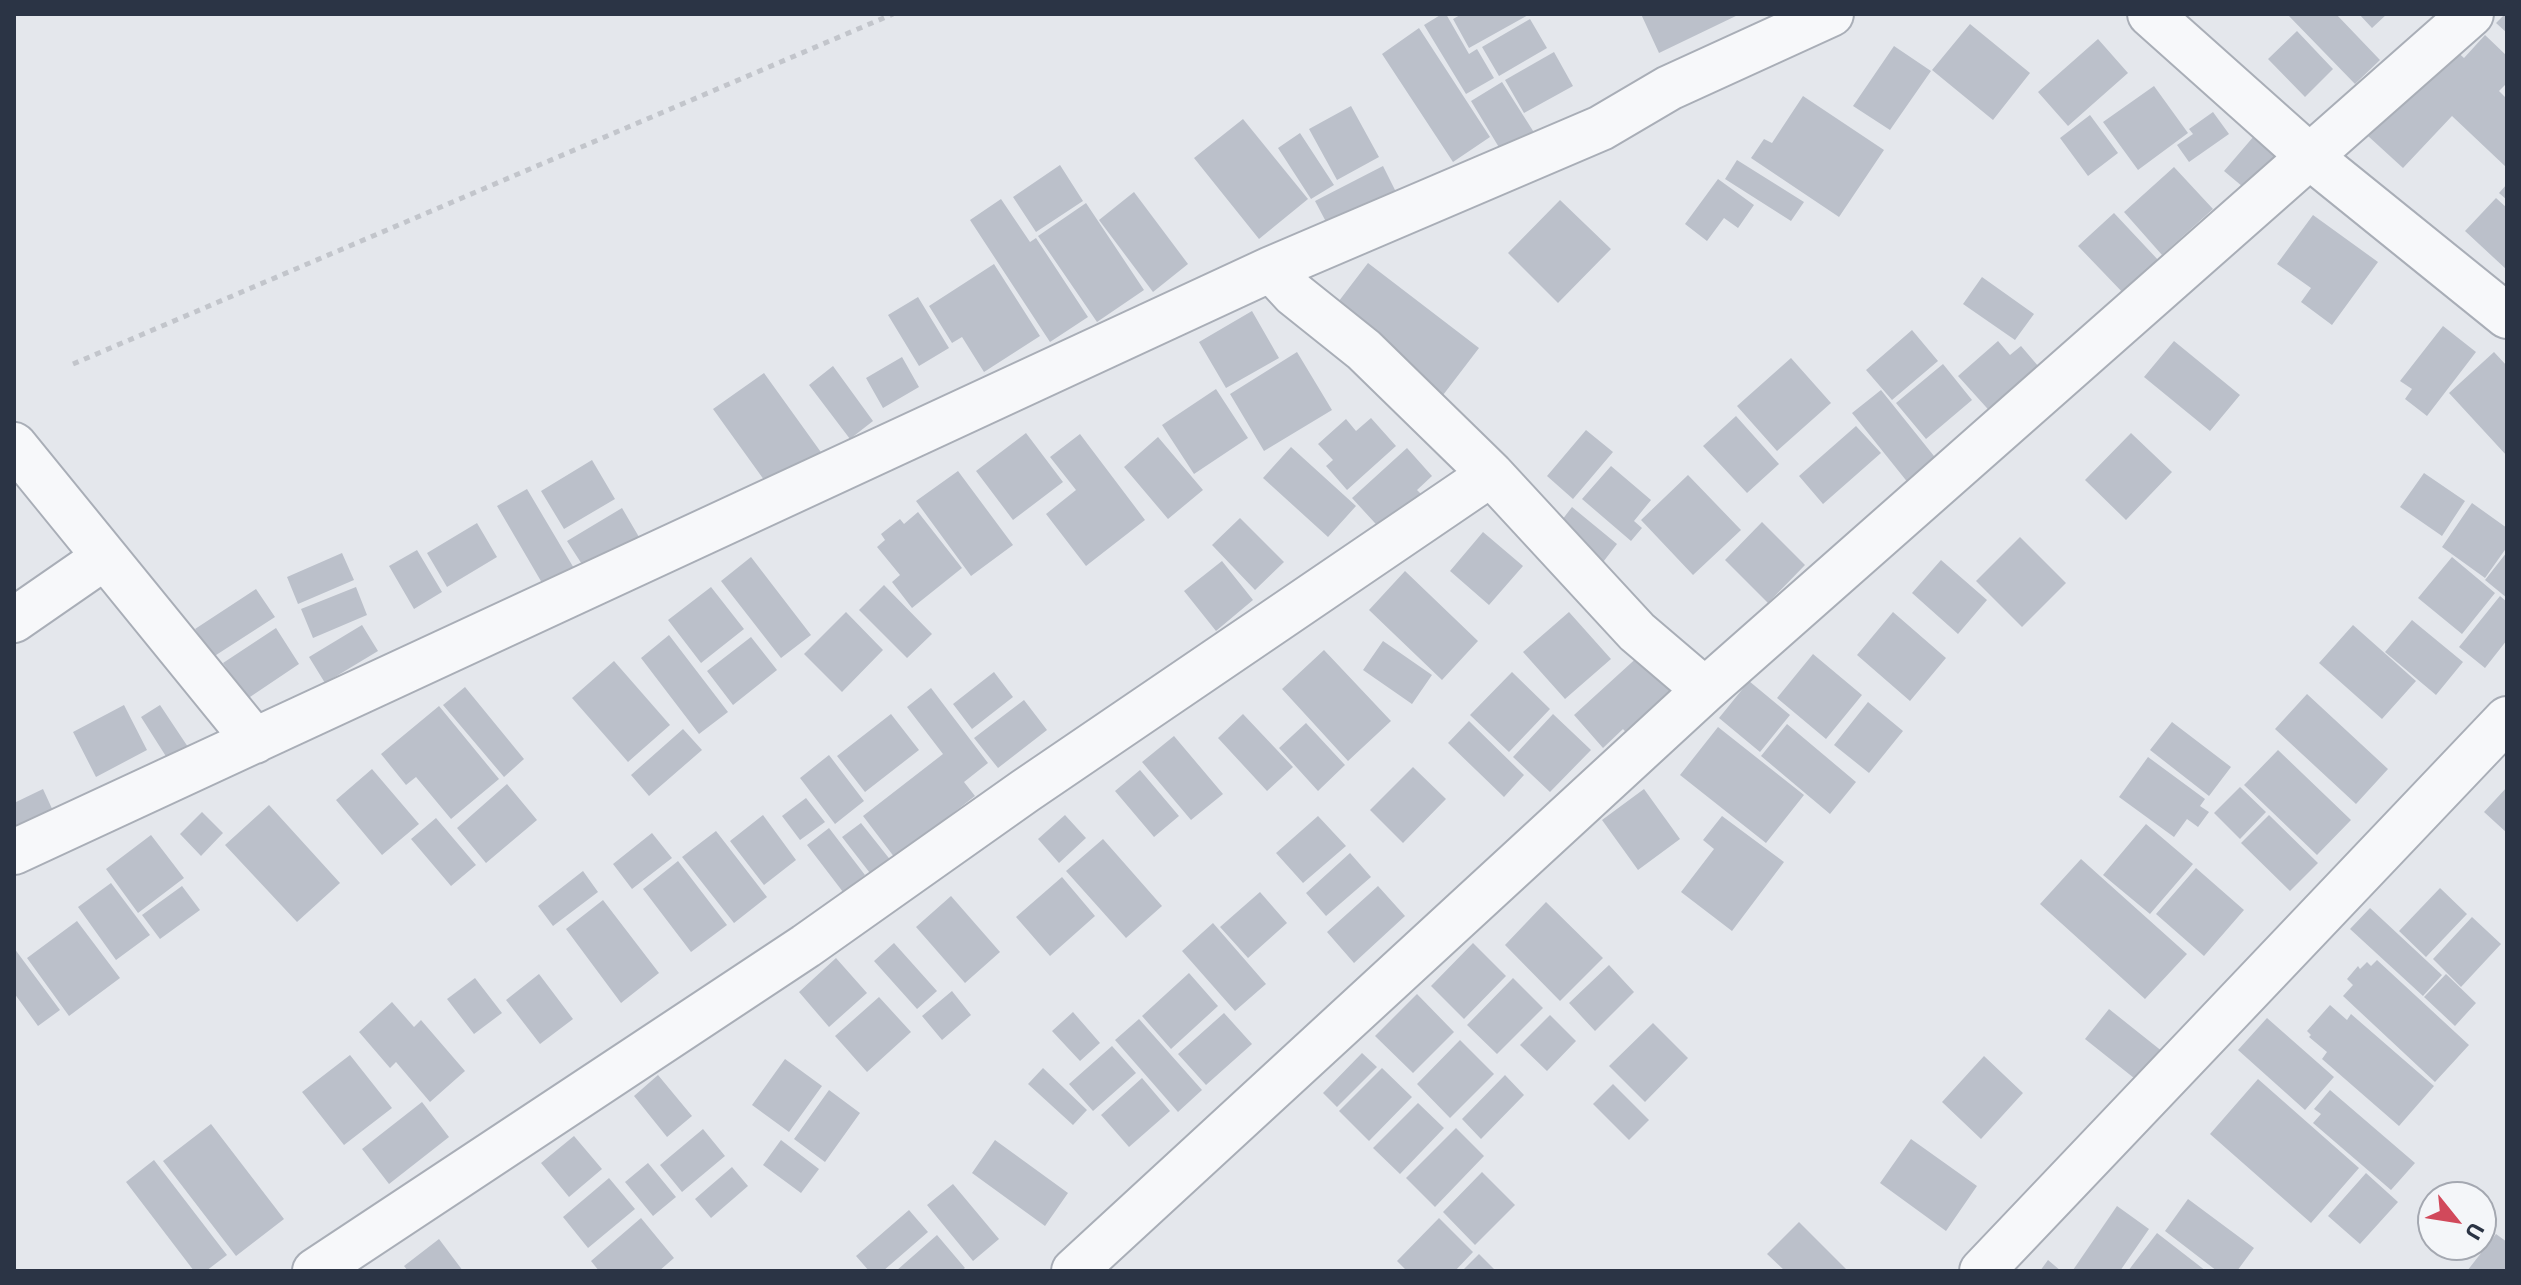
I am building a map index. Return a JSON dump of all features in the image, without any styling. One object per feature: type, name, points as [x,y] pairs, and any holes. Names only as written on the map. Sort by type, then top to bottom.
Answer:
[{"type":"street","points":[[14,852],[1271,269],[1601,128],[1669,88],[1831,14]]},
{"type":"street","points":[[2150,14],[2309,156],[2507,316]]},
{"type":"street","points":[[1074,1271],[1705,690],[2471,14]]},
{"type":"street","points":[[1271,269],[1294,294],[1364,350],[1491,474],[1637,632],[1705,690]]},
{"type":"street","points":[[14,445],[255,741]]},
{"type":"street","points":[[315,1271],[806,946],[1025,791],[1491,474]]},
{"type":"street","points":[[14,620],[105,557]]},
{"type":"street","points":[[1982,1271],[2507,719]]},
{"type":"path","points":[[73,364],[893,14]]},
{"type":"building","points":[[1446,14],[1469,54],[1477,49],[1494,78],[1466,94],[1424,25]]},
{"type":"building","points":[[1462,14],[1530,14],[1469,48],[1453,19]]},
{"type":"building","points":[[1641,14],[1740,14],[1659,53]]},
{"type":"building","points":[[2287,14],[2336,14],[2380,60],[2355,84]]},
{"type":"building","points":[[2359,14],[2387,14],[2372,28]]},
{"type":"building","points":[[2507,14],[2507,33],[2496,23]]},
{"type":"building","points":[[1530,19],[1547,48],[1499,76],[1482,47]]},
{"type":"building","points":[[1970,24],[2030,73],[1993,120],[1932,70]]},
{"type":"building","points":[[1419,28],[1490,137],[1453,162],[1382,54]]},
{"type":"building","points":[[2297,31],[2333,69],[2305,97],[2268,59]]},
{"type":"building","points":[[2485,35],[2507,56],[2507,83],[2499,91],[2507,99],[2507,168],[2452,116],[2403,168],[2368,136],[2452,47],[2464,58]]},
{"type":"building","points":[[2098,39],[2128,73],[2068,126],[2038,92]]},
{"type":"building","points":[[1894,46],[1931,71],[1890,130],[1853,106]]},
{"type":"building","points":[[1554,52],[1573,86],[1524,113],[1505,80]]},
{"type":"building","points":[[1502,82],[1535,134],[1503,154],[1471,101]]},
{"type":"building","points":[[2154,86],[2188,133],[2138,170],[2103,122]]},
{"type":"building","points":[[1803,96],[1884,150],[1839,217],[1751,158],[1764,139],[1772,143]]},
{"type":"building","points":[[1351,106],[1379,157],[1337,180],[1309,129]]},
{"type":"building","points":[[2213,112],[2229,134],[2189,162],[2177,145],[2193,134],[2189,129]]},
{"type":"building","points":[[2090,115],[2118,153],[2088,176],[2060,138]]},
{"type":"building","points":[[1243,119],[1308,199],[1259,239],[1194,158]]},
{"type":"building","points":[[1300,133],[1334,185],[1311,199],[1278,148]]},
{"type":"building","points":[[2254,136],[2279,157],[2249,192],[2224,171]]},
{"type":"building","points":[[1737,160],[1804,202],[1791,221],[1725,179]]},
{"type":"building","points":[[1060,165],[1083,201],[1036,232],[1013,197]]},
{"type":"building","points":[[1383,166],[1400,200],[1333,235],[1315,201]]},
{"type":"building","points":[[2174,167],[2213,209],[2162,255],[2124,212]]},
{"type":"building","points":[[1718,179],[1754,205],[1738,228],[1724,218],[1707,241],[1685,224]]},
{"type":"building","points":[[2507,184],[2507,200],[2499,193]]},
{"type":"building","points":[[1134,192],[1188,264],[1153,292],[1099,220]]},
{"type":"building","points":[[2496,198],[2507,208],[2507,270],[2465,231]]},
{"type":"building","points":[[1001,199],[1030,242],[1036,238],[1088,317],[1050,342],[970,220]]},
{"type":"building","points":[[1560,200],[1611,249],[1558,303],[1508,253]]},
{"type":"building","points":[[1086,203],[1144,290],[1097,322],[1038,236]]},
{"type":"building","points":[[2114,213],[2160,262],[2125,295],[2078,246]]},
{"type":"building","points":[[2313,215],[2378,262],[2332,325],[2301,302],[2311,288],[2277,264]]},
{"type":"building","points":[[1368,263],[1479,348],[1440,399],[1329,314]]},
{"type":"building","points":[[994,264],[1040,336],[984,372],[962,337],[952,343],[929,306]]},
{"type":"building","points":[[1982,277],[2034,314],[2015,340],[1963,304]]},
{"type":"building","points":[[918,297],[949,348],[919,366],[888,315]]},
{"type":"building","points":[[1252,311],[1279,358],[1226,388],[1199,342]]},
{"type":"building","points":[[2443,326],[2476,352],[2427,416],[2405,399],[2412,389],[2400,381]]},
{"type":"building","points":[[1912,330],[1938,361],[1892,400],[1866,370]]},
{"type":"building","points":[[1998,341],[2010,355],[2021,346],[2045,374],[1995,417],[1958,376]]},
{"type":"building","points":[[2174,341],[2240,395],[2210,431],[2144,377]]},
{"type":"building","points":[[1297,352],[1332,410],[1264,451],[1230,394]]},
{"type":"building","points":[[2494,352],[2507,366],[2507,456],[2449,393]]},
{"type":"building","points":[[902,357],[919,387],[883,408],[866,378]]},
{"type":"building","points":[[1791,358],[1831,403],[1777,451],[1737,406]]},
{"type":"building","points":[[1943,364],[1972,400],[1926,439],[1896,403]]},
{"type":"building","points":[[833,366],[873,421],[850,439],[809,385]]},
{"type":"building","points":[[764,373],[823,455],[772,491],[713,409]]},
{"type":"building","points":[[1216,389],[1248,438],[1194,474],[1162,425]]},
{"type":"building","points":[[1881,390],[1942,466],[1913,489],[1852,413]]},
{"type":"building","points":[[1736,416],[1779,464],[1747,493],[1703,446]]},
{"type":"building","points":[[1371,418],[1396,446],[1347,490],[1326,466],[1333,460],[1318,444],[1346,419],[1356,431]]},
{"type":"building","points":[[1856,426],[1881,453],[1823,504],[1799,476]]},
{"type":"building","points":[[1586,430],[1613,452],[1573,499],[1547,476]]},
{"type":"building","points":[[1026,433],[1063,482],[1013,520],[976,471]]},
{"type":"building","points":[[2131,433],[2172,472],[2126,520],[2085,480]]},
{"type":"building","points":[[1080,434],[1145,520],[1086,566],[1046,514],[1076,490],[1050,457]]},
{"type":"building","points":[[1158,437],[1203,490],[1168,519],[1124,467]]},
{"type":"building","points":[[1291,447],[1356,506],[1328,537],[1263,478]]},
{"type":"building","points":[[1407,448],[1432,476],[1417,490],[1425,498],[1385,534],[1352,498]]},
{"type":"building","points":[[592,460],[615,499],[564,529],[541,491]]},
{"type":"building","points":[[1611,466],[1651,500],[1634,521],[1642,528],[1631,541],[1582,499]]},
{"type":"building","points":[[958,471],[1013,545],[971,576],[916,501]]},
{"type":"building","points":[[2424,473],[2465,501],[2442,536],[2400,507]]},
{"type":"building","points":[[1688,475],[1741,530],[1693,575],[1641,520]]},
{"type":"building","points":[[527,489],[575,570],[545,588],[497,506]]},
{"type":"building","points":[[2472,503],[2507,528],[2507,547],[2485,578],[2442,547]]},
{"type":"building","points":[[1572,507],[1617,544],[1600,566],[1555,529]]},
{"type":"building","points":[[622,508],[639,537],[585,569],[567,541]]},
{"type":"building","points":[[918,512],[962,568],[912,608],[892,582],[900,575],[877,547],[885,540],[881,534],[900,519],[904,524]]},
{"type":"building","points":[[1240,518],[1284,562],[1255,590],[1212,545]]},
{"type":"building","points":[[1762,522],[1805,565],[1768,603],[1725,560]]},
{"type":"building","points":[[477,523],[497,557],[447,587],[427,553]]},
{"type":"building","points":[[1483,532],[1523,566],[1489,605],[1450,571]]},
{"type":"building","points":[[2020,537],[2066,583],[2022,627],[1976,581]]},
{"type":"building","points":[[417,550],[442,592],[414,609],[389,566]]},
{"type":"building","points":[[2507,552],[2507,598],[2485,580]]},
{"type":"building","points":[[342,553],[354,580],[298,604],[287,577]]},
{"type":"building","points":[[751,557],[811,635],[781,658],[721,581]]},
{"type":"building","points":[[2452,557],[2495,593],[2462,634],[2418,598]]},
{"type":"building","points":[[1941,560],[1987,600],[1958,634],[1912,593]]},
{"type":"building","points":[[1222,561],[1253,600],[1216,631],[1184,591]]},
{"type":"building","points":[[1405,571],[1478,641],[1442,680],[1369,610]]},
{"type":"building","points":[[884,585],[932,634],[907,658],[859,610]]},
{"type":"building","points":[[356,587],[367,615],[313,638],[301,609]]},
{"type":"building","points":[[711,587],[744,629],[701,663],[668,620]]},
{"type":"building","points":[[256,589],[275,617],[213,657],[195,629]]},
{"type":"building","points":[[2500,596],[2507,602],[2507,640],[2485,668],[2459,647]]},
{"type":"building","points":[[846,612],[883,650],[842,692],[804,654]]},
{"type":"building","points":[[1569,612],[1611,659],[1565,699],[1523,652]]},
{"type":"building","points":[[1893,612],[1946,658],[1910,701],[1857,655]]},
{"type":"building","points":[[2412,620],[2463,662],[2436,695],[2385,652]]},
{"type":"building","points":[[362,625],[378,651],[325,683],[309,657]]},
{"type":"building","points":[[2353,625],[2416,681],[2382,719],[2319,663]]},
{"type":"building","points":[[276,628],[299,664],[247,699],[223,663]]},
{"type":"building","points":[[669,635],[728,712],[699,734],[641,658]]},
{"type":"building","points":[[751,637],[777,670],[733,705],[707,671]]},
{"type":"building","points":[[1383,641],[1432,675],[1412,704],[1363,670]]},
{"type":"building","points":[[1324,650],[1391,721],[1348,761],[1282,689]]},
{"type":"building","points":[[1642,653],[1680,695],[1632,739],[1623,729],[1603,748],[1574,715]]},
{"type":"building","points":[[1813,654],[1862,695],[1826,739],[1777,698]]},
{"type":"building","points":[[614,661],[670,725],[628,762],[572,698]]},
{"type":"building","points":[[994,672],[1013,697],[972,729],[953,704]]},
{"type":"building","points":[[1512,672],[1550,709],[1509,752],[1470,715]]},
{"type":"building","points":[[1749,681],[1790,715],[1760,752],[1719,718]]},
{"type":"building","points":[[465,687],[524,759],[504,777],[443,705]]},
{"type":"building","points":[[931,688],[988,763],[964,782],[975,796],[895,858],[863,816],[943,754],[907,707]]},
{"type":"building","points":[[2307,694],[2388,769],[2356,804],[2275,729]]},
{"type":"building","points":[[1024,700],[1047,730],[998,768],[974,738]]},
{"type":"building","points":[[1868,702],[1903,731],[1869,773],[1834,745]]},
{"type":"building","points":[[124,705],[147,750],[96,777],[73,732]]},
{"type":"building","points":[[160,705],[194,756],[174,769],[141,717]]},
{"type":"building","points":[[439,706],[499,779],[451,819],[416,777],[406,785],[381,754]]},
{"type":"building","points":[[891,714],[919,750],[865,792],[837,756]]},
{"type":"building","points":[[1243,714],[1293,767],[1267,791],[1218,738]]},
{"type":"building","points":[[1553,714],[1591,750],[1550,792],[1513,757]]},
{"type":"building","points":[[1469,721],[1524,775],[1504,797],[1448,743]]},
{"type":"building","points":[[2172,722],[2231,767],[2209,796],[2150,750]]},
{"type":"building","points":[[1306,723],[1345,765],[1318,791],[1279,748]]},
{"type":"building","points":[[1787,724],[1856,782],[1830,814],[1761,756]]},
{"type":"building","points":[[1718,727],[1804,795],[1766,843],[1680,775]]},
{"type":"building","points":[[683,729],[702,750],[649,796],[631,775]]},
{"type":"building","points":[[1174,736],[1223,794],[1191,820],[1142,762]]},
{"type":"building","points":[[2278,750],[2351,820],[2317,855],[2244,785]]},
{"type":"building","points":[[829,755],[864,801],[835,824],[800,778]]},
{"type":"building","points":[[2148,757],[2205,799],[2200,806],[2209,812],[2198,827],[2187,819],[2174,837],[2119,797]]},
{"type":"building","points":[[1413,767],[1446,799],[1403,843],[1370,810]]},
{"type":"building","points":[[372,769],[419,824],[382,855],[336,800]]},
{"type":"building","points":[[1140,770],[1179,816],[1154,837],[1115,791]]},
{"type":"building","points":[[507,784],[537,820],[486,863],[457,828]]},
{"type":"building","points":[[2240,787],[2266,812],[2240,839],[2214,813]]},
{"type":"building","points":[[2507,787],[2507,833],[2484,812]]},
{"type":"building","points":[[43,789],[60,826],[14,848],[14,803]]},
{"type":"building","points":[[1644,789],[1680,839],[1638,870],[1602,820]]},
{"type":"building","points":[[806,798],[825,822],[800,840],[782,816]]},
{"type":"building","points":[[269,805],[340,883],[297,922],[225,845]]},
{"type":"building","points":[[202,812],[223,833],[201,856],[180,834]]},
{"type":"building","points":[[763,815],[796,860],[764,885],[730,841]]},
{"type":"building","points":[[1065,815],[1086,838],[1059,863],[1038,839]]},
{"type":"building","points":[[2269,815],[2318,863],[2290,891],[2241,843]]},
{"type":"building","points":[[1318,816],[1346,846],[1303,883],[1276,853]]},
{"type":"building","points":[[1722,816],[1784,862],[1732,931],[1681,892],[1714,849],[1703,840]]},
{"type":"building","points":[[436,818],[476,865],[451,886],[411,839]]},
{"type":"building","points":[[861,823],[892,862],[873,877],[842,837]]},
{"type":"building","points":[[2146,824],[2193,864],[2150,914],[2103,875]]},
{"type":"building","points":[[829,828],[865,875],[843,892],[807,845]]},
{"type":"building","points":[[716,831],[767,897],[734,923],[682,857]]},
{"type":"building","points":[[652,833],[672,858],[632,889],[613,864]]},
{"type":"building","points":[[151,835],[184,878],[138,913],[106,869]]},
{"type":"building","points":[[1103,839],[1162,906],[1126,938],[1066,871]]},
{"type":"building","points":[[1350,853],[1371,877],[1326,916],[1306,893]]},
{"type":"building","points":[[2081,859],[2187,954],[2145,999],[2040,904]]},
{"type":"building","points":[[678,861],[727,925],[691,952],[643,889]]},
{"type":"building","points":[[2196,868],[2244,910],[2204,956],[2156,914]]},
{"type":"building","points":[[583,871],[598,892],[553,926],[538,906]]},
{"type":"building","points":[[1062,877],[1095,916],[1050,956],[1016,917]]},
{"type":"building","points":[[111,883],[150,935],[116,960],[78,907]]},
{"type":"building","points":[[182,886],[200,910],[160,939],[142,915]]},
{"type":"building","points":[[1378,886],[1405,916],[1354,963],[1327,932]]},
{"type":"building","points":[[2440,888],[2467,914],[2426,957],[2399,931]]},
{"type":"building","points":[[1260,892],[1287,923],[1248,958],[1220,927]]},
{"type":"building","points":[[951,896],[1000,952],[965,983],[916,927]]},
{"type":"building","points":[[603,900],[659,973],[621,1003],[566,929]]},
{"type":"building","points":[[1546,902],[1603,958],[1560,1001],[1505,945]]},
{"type":"building","points":[[2370,908],[2442,975],[2423,996],[2350,929]]},
{"type":"building","points":[[2472,917],[2501,944],[2461,987],[2433,959]]},
{"type":"building","points":[[77,921],[120,978],[69,1016],[27,958]]},
{"type":"building","points":[[1213,923],[1266,984],[1235,1011],[1182,951]]},
{"type":"building","points":[[894,943],[937,991],[917,1009],[874,961]]},
{"type":"building","points":[[1473,943],[1506,976],[1464,1019],[1431,986]]},
{"type":"building","points":[[14,948],[60,1010],[38,1026],[14,993]]},
{"type":"building","points":[[836,958],[867,993],[829,1027],[799,992]]},
{"type":"building","points":[[2377,960],[2469,1045],[2435,1082],[2343,996],[2353,985],[2347,979],[2358,966],[2360,969],[2367,962],[2371,966]]},
{"type":"building","points":[[1609,965],[1634,992],[1595,1031],[1569,1003]]},
{"type":"building","points":[[1189,973],[1218,1006],[1171,1049],[1142,1016]]},
{"type":"building","points":[[539,974],[573,1019],[540,1044],[506,1000]]},
{"type":"building","points":[[2446,974],[2476,1003],[2455,1026],[2424,997]]},
{"type":"building","points":[[475,978],[502,1013],[474,1034],[447,999]]},
{"type":"building","points":[[1513,978],[1543,1008],[1497,1054],[1467,1025]]},
{"type":"building","points":[[952,991],[971,1015],[942,1040],[922,1016]]},
{"type":"building","points":[[1417,994],[1454,1032],[1413,1073],[1375,1036]]},
{"type":"building","points":[[879,997],[911,1032],[867,1072],[835,1036]]},
{"type":"building","points":[[392,1002],[414,1027],[421,1020],[465,1071],[430,1102],[396,1062],[390,1068],[359,1032]]},
{"type":"building","points":[[2330,1005],[2347,1020],[2351,1014],[2434,1086],[2399,1126],[2322,1059],[2327,1052],[2309,1037],[2311,1035],[2307,1031]]},
{"type":"building","points":[[2109,1009],[2163,1052],[2139,1082],[2085,1039]]},
{"type":"building","points":[[1073,1012],[1100,1043],[1080,1061],[1052,1031]]},
{"type":"building","points":[[1224,1013],[1252,1044],[1206,1085],[1178,1054]]},
{"type":"building","points":[[1550,1015],[1576,1041],[1547,1071],[1520,1045]]},
{"type":"building","points":[[2267,1018],[2334,1077],[2305,1110],[2238,1050]]},
{"type":"building","points":[[1139,1019],[1202,1090],[1178,1112],[1115,1040]]},
{"type":"building","points":[[1653,1023],[1688,1058],[1645,1102],[1609,1066]]},
{"type":"building","points":[[1460,1040],[1494,1074],[1450,1118],[1417,1084]]},
{"type":"building","points":[[1112,1046],[1136,1073],[1093,1111],[1069,1084]]},
{"type":"building","points":[[1362,1053],[1377,1067],[1337,1107],[1323,1093]]},
{"type":"building","points":[[350,1055],[392,1108],[344,1145],[302,1092]]},
{"type":"building","points":[[1984,1056],[2023,1093],[1981,1139],[1942,1102]]},
{"type":"building","points":[[785,1059],[822,1086],[789,1132],[752,1105]]},
{"type":"building","points":[[1043,1068],[1087,1110],[1073,1125],[1028,1084]]},
{"type":"building","points":[[1382,1068],[1412,1097],[1369,1141],[1339,1111]]},
{"type":"building","points":[[658,1075],[692,1116],[667,1137],[634,1096]]},
{"type":"building","points":[[1505,1075],[1524,1095],[1481,1139],[1462,1119]]},
{"type":"building","points":[[1142,1078],[1170,1111],[1129,1147],[1101,1115]]},
{"type":"building","points":[[2258,1079],[2359,1168],[2311,1223],[2210,1134]]},
{"type":"building","points":[[1613,1084],[1649,1120],[1629,1140],[1593,1104]]},
{"type":"building","points":[[829,1090],[860,1113],[825,1162],[794,1139]]},
{"type":"building","points":[[2330,1090],[2415,1163],[2391,1190],[2313,1123],[2321,1114],[2314,1109]]},
{"type":"building","points":[[422,1102],[449,1137],[389,1184],[362,1149]]},
{"type":"building","points":[[1418,1103],[1444,1128],[1400,1174],[1373,1148]]},
{"type":"building","points":[[211,1124],[284,1219],[236,1256],[163,1161]]},
{"type":"building","points":[[1456,1128],[1484,1156],[1435,1207],[1406,1178]]},
{"type":"building","points":[[703,1129],[725,1156],[682,1192],[660,1165]]},
{"type":"building","points":[[574,1136],[602,1169],[569,1197],[541,1163]]},
{"type":"building","points":[[1911,1139],[1977,1186],[1946,1231],[1880,1183]]},
{"type":"building","points":[[781,1140],[819,1169],[801,1193],[763,1165]]},
{"type":"building","points":[[995,1140],[1068,1193],[1045,1226],[972,1173]]},
{"type":"building","points":[[154,1160],[227,1255],[206,1271],[194,1271],[126,1182]]},
{"type":"building","points":[[648,1163],[676,1197],[653,1216],[625,1182]]},
{"type":"building","points":[[732,1167],[748,1186],[711,1218],[695,1199]]},
{"type":"building","points":[[1482,1172],[1515,1205],[1475,1245],[1443,1212]]},
{"type":"building","points":[[2366,1173],[2398,1202],[2360,1244],[2328,1216]]},
{"type":"building","points":[[609,1178],[635,1209],[588,1248],[563,1217]]},
{"type":"building","points":[[953,1184],[999,1239],[973,1261],[927,1205]]},
{"type":"building","points":[[2188,1199],[2254,1248],[2237,1271],[2217,1271],[2165,1231]]},
{"type":"building","points":[[2117,1206],[2149,1229],[2120,1271],[2073,1270]]},
{"type":"building","points":[[909,1210],[928,1232],[883,1271],[869,1271],[856,1256]]},
{"type":"building","points":[[641,1218],[674,1258],[659,1271],[599,1271],[591,1261]]},
{"type":"building","points":[[1439,1218],[1473,1252],[1455,1271],[1407,1271],[1397,1261]]},
{"type":"building","points":[[1799,1222],[1848,1271],[1785,1271],[1767,1254]]},
{"type":"building","points":[[2157,1233],[2206,1271],[2128,1271]]},
{"type":"building","points":[[937,1235],[965,1268],[961,1271],[896,1271]]},
{"type":"building","points":[[2497,1235],[2507,1242],[2507,1271],[2467,1271],[2475,1261],[2497,1261]]},
{"type":"building","points":[[439,1239],[463,1271],[408,1271],[404,1266]]},
{"type":"building","points":[[1479,1254],[1496,1271],[1462,1271]]},
{"type":"building","points":[[2048,1260],[2061,1271],[2040,1271]]}]
